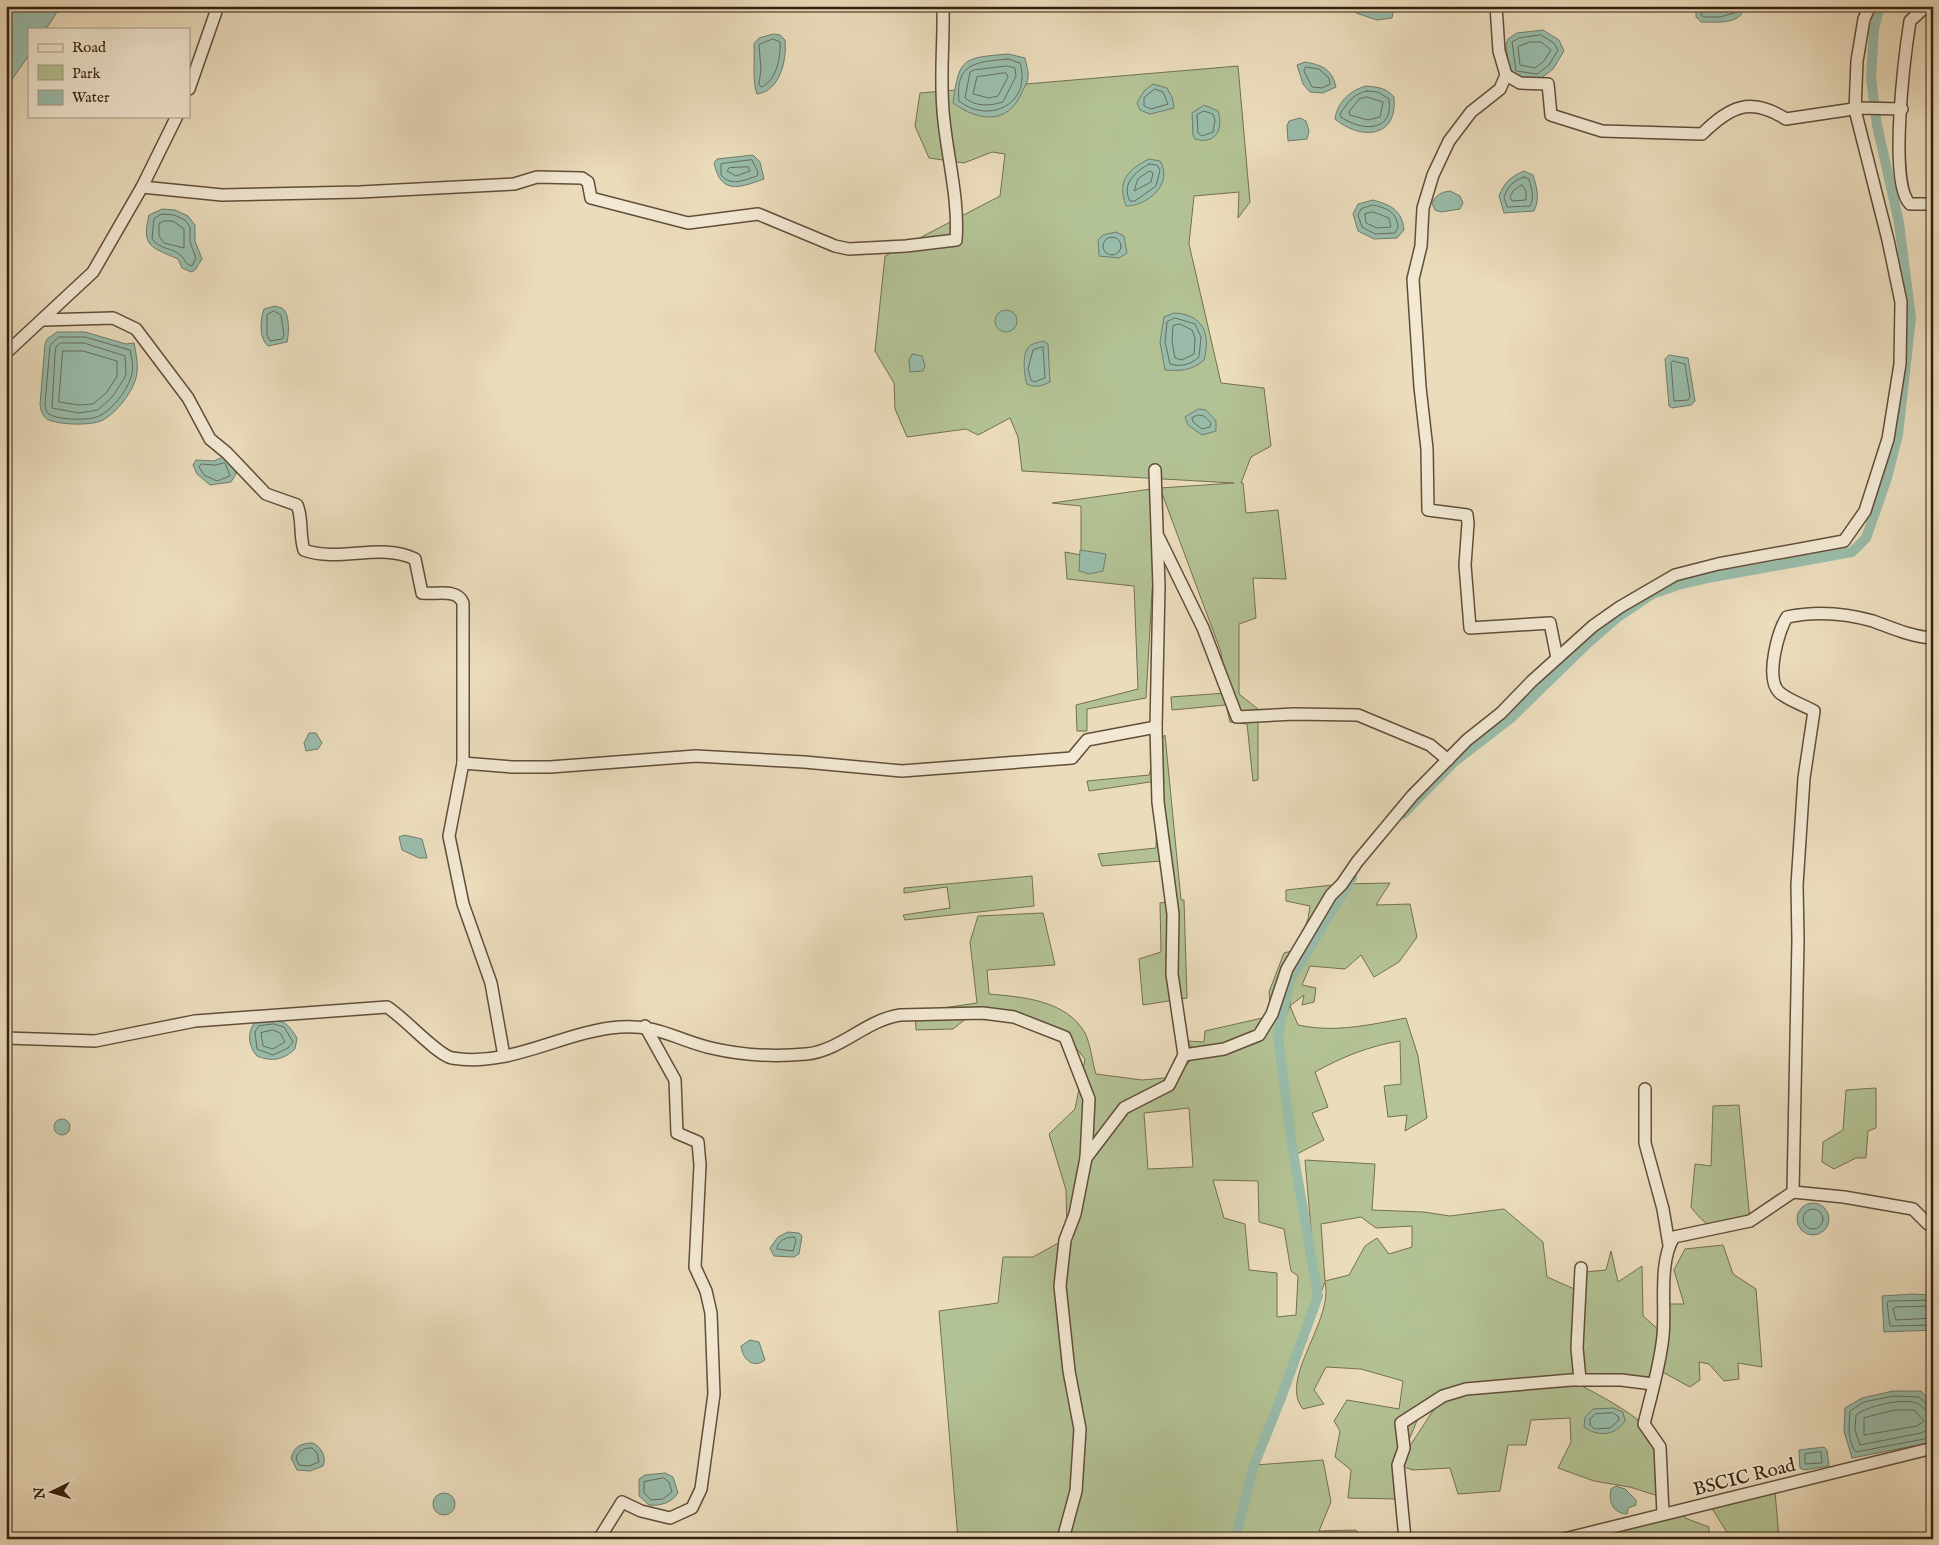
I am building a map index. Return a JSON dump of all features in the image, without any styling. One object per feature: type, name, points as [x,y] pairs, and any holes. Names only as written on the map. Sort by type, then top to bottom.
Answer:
[{"type":"street","points":[[190,87],[218,6]]},
{"type":"street","points":[[142,187],[222,195],[278,194],[514,184],[538,177],[582,178],[588,182],[590,198],[688,223],[758,214],[835,246],[849,249],[906,246],[956,240],[957,220],[941,87],[944,48],[943,6]]},
{"type":"street","points":[[1496,6],[1499,51],[1506,75],[1500,89],[1471,112],[1449,141],[1433,175],[1423,208],[1421,246],[1413,279],[1420,387],[1427,449],[1428,510],[1467,515],[1465,588],[1470,628],[1550,623],[1557,658]]},
{"type":"street","points":[[1184,1055],[1224,1049],[1259,1035],[1272,1014],[1286,969],[1331,895],[1342,884],[1357,862],[1412,796],[1467,740],[1501,713],[1557,658],[1620,607],[1675,575],[1718,564],[1844,542],[1864,511],[1888,439],[1900,364],[1901,302],[1858,109],[1857,61],[1864,19],[1870,6]]},
{"type":"street","points":[[1933,8],[1923,9],[1910,21],[1898,158],[1904,199],[1910,204],[1933,204]]},
{"type":"street","points":[[1506,75],[1520,83],[1548,84],[1551,115],[1602,131],[1702,134],[1723,114],[1745,106],[1772,110],[1786,119],[1858,109],[1902,109]]},
{"type":"street","points":[[6,353],[93,272],[142,187],[176,118]]},
{"type":"street","points":[[43,320],[113,318],[136,329],[188,398],[210,439],[227,453],[266,494],[297,504],[301,513],[300,536],[304,550],[314,554],[403,553],[415,559],[422,593],[436,595],[452,593],[461,598],[463,604],[464,763],[449,836],[463,904],[492,983],[504,1056]]},
{"type":"street","points":[[1086,1158],[1124,1108],[1169,1085],[1184,1055],[1172,974],[1173,914],[1158,802],[1156,727],[1159,586],[1155,470]]},
{"type":"street","points":[[1157,535],[1203,628],[1237,717],[1294,714],[1358,715],[1430,745],[1448,760]]},
{"type":"street","points":[[1793,1192],[1798,940],[1797,885],[1804,778],[1814,711],[1779,692],[1774,682],[1775,645],[1788,617],[1823,612],[1869,620],[1922,638],[1933,638]]},
{"type":"street","points":[[464,763],[512,767],[550,767],[696,756],[804,762],[902,771],[1072,758],[1086,740],[1156,727]]},
{"type":"street","points":[[6,1038],[95,1041],[195,1020],[387,1007],[397,1013],[446,1056],[471,1059],[504,1056],[535,1050],[592,1032],[617,1027],[645,1026],[711,1048],[773,1055],[807,1054],[826,1050],[893,1016],[984,1013],[1014,1017],[1065,1037],[1089,1100],[1086,1158],[1075,1214],[1064,1240],[1060,1286],[1069,1371],[1080,1429],[1076,1491],[1063,1539]]},
{"type":"street","points":[[600,1539],[622,1502],[641,1511],[670,1518],[692,1508],[701,1489],[714,1394],[711,1313],[706,1291],[695,1267],[700,1165],[698,1142],[677,1133],[674,1080],[645,1026]]},
{"type":"street","points":[[1645,1089],[1645,1143],[1663,1209],[1669,1245],[1663,1295],[1663,1336],[1644,1424],[1660,1447],[1663,1514]]},
{"type":"street","points":[[1669,1245],[1674,1237],[1750,1221],[1793,1192],[1844,1197],[1913,1209],[1928,1224],[1933,1224]]},
{"type":"street","points":[[1580,1380],[1577,1348],[1581,1268]]},
{"type":"street","points":[[1405,1539],[1398,1465],[1404,1448],[1401,1423],[1443,1396],[1466,1390],[1580,1380],[1621,1380],[1653,1384]]},
{"type":"street","name":"BSCIC Road","points":[[1564,1539],[1933,1448]]},
{"type":"green space","points":[[1238,66],[1250,202],[1238,218],[1239,192],[1194,196],[1189,244],[1221,383],[1264,388],[1271,446],[1251,457],[1241,483],[1243,483],[1246,513],[1278,510],[1286,579],[1253,578],[1256,618],[1239,624],[1239,694],[1258,709],[1258,780],[1253,781],[1247,724],[1230,722],[1226,705],[1172,710],[1171,697],[1226,693],[1221,652],[1160,488],[1234,483],[1022,471],[1018,437],[1010,418],[978,435],[966,429],[907,437],[895,409],[894,383],[875,351],[885,256],[1000,196],[1005,154],[992,152],[964,163],[929,158],[915,126],[920,93]]},
{"type":"green space","points":[[1158,488],[1146,698],[1087,709],[1087,731],[1077,731],[1076,705],[1138,689],[1134,586],[1067,579],[1065,552],[1081,555],[1081,506],[1052,503]]},
{"type":"green space","points":[[1165,735],[1181,900],[1184,900],[1187,998],[1143,1005],[1139,959],[1161,952],[1160,903],[1166,902],[1161,861],[1102,866],[1098,854],[1156,848],[1157,781],[1089,791],[1087,781],[1149,775],[1159,742]]},
{"type":"green space","points":[[1032,876],[1034,906],[905,920],[903,915],[950,908],[947,887],[904,893],[904,888]]},
{"type":"green space","points":[[1390,883],[1376,905],[1410,904],[1417,937],[1399,962],[1374,977],[1361,955],[1345,969],[1310,966],[1302,985],[1316,988],[1314,1002],[1302,1005],[1304,995],[1290,1006],[1298,1025],[1312,1027],[1352,1027],[1406,1018],[1418,1056],[1427,1118],[1405,1131],[1407,1115],[1388,1117],[1384,1086],[1401,1084],[1400,1041],[1356,1053],[1315,1072],[1328,1107],[1312,1113],[1324,1140],[1295,1155],[1316,1286],[1305,1160],[1375,1164],[1372,1210],[1424,1212],[1450,1216],[1504,1209],[1543,1242],[1547,1277],[1579,1291],[1585,1272],[1606,1270],[1611,1251],[1618,1282],[1642,1266],[1643,1316],[1660,1331],[1663,1304],[1684,1304],[1674,1270],[1685,1249],[1723,1245],[1733,1274],[1756,1289],[1762,1367],[1738,1363],[1739,1379],[1724,1381],[1709,1364],[1699,1362],[1700,1380],[1690,1387],[1657,1369],[1653,1384],[1572,1381],[1623,1409],[1648,1429],[1656,1439],[1661,1455],[1658,1496],[1630,1487],[1594,1481],[1558,1468],[1571,1442],[1570,1418],[1531,1420],[1526,1445],[1508,1445],[1500,1491],[1458,1494],[1450,1468],[1413,1470],[1398,1465],[1398,1499],[1348,1498],[1351,1470],[1335,1457],[1340,1431],[1334,1421],[1347,1400],[1399,1409],[1403,1381],[1361,1369],[1326,1367],[1314,1390],[1324,1404],[1303,1409],[1297,1397],[1297,1382],[1301,1366],[1322,1314],[1326,1297],[1325,1282],[1255,1465],[1323,1460],[1331,1502],[1319,1531],[1356,1530],[1362,1539],[1063,1539],[1080,1429],[1060,1286],[1067,1234],[1066,1190],[1049,1134],[1075,1109],[1085,1059],[1064,1033],[1042,1029],[1024,1014],[1000,1011],[985,1020],[968,1017],[953,1029],[916,1030],[915,1012],[977,1003],[970,942],[978,916],[1043,913],[1055,965],[987,970],[989,994],[1043,1002],[1067,1013],[1085,1033],[1096,1074],[1142,1080],[1176,1077],[1196,1054],[1187,1041],[1204,1042],[1205,1031],[1271,1016],[1269,992],[1284,953],[1296,950],[1308,919],[1310,906],[1286,901],[1286,890],[1342,884]],"holes":[[[1289,983],[1290,983],[1290,1006],[1279,1032]],[[1189,1108],[1193,1167],[1148,1169],[1144,1113]],[[1213,1180],[1258,1181],[1259,1222],[1284,1229],[1291,1271],[1298,1276],[1296,1315],[1277,1317],[1277,1273],[1249,1270],[1245,1224],[1224,1218]],[[1361,1217],[1376,1228],[1412,1226],[1412,1247],[1389,1254],[1377,1238],[1365,1246],[1349,1275],[1325,1281],[1321,1224]],[[1442,1397],[1400,1461],[1422,1409]]]},
{"type":"green space","points":[[1876,1088],[1876,1128],[1868,1131],[1866,1158],[1856,1158],[1834,1169],[1822,1162],[1823,1142],[1843,1130],[1846,1090]]},
{"type":"green space","points":[[1739,1105],[1750,1221],[1731,1226],[1711,1226],[1698,1216],[1691,1207],[1695,1164],[1711,1166],[1713,1106]]},
{"type":"green space","points":[[1062,1241],[1056,1286],[1078,1429],[1074,1490],[1060,1539],[958,1539],[939,1311],[998,1303],[1003,1257],[1033,1257]]},
{"type":"green space","points":[[1775,1491],[1779,1539],[1731,1539],[1710,1505]]},
{"type":"green space","points":[[1684,1511],[1685,1518],[1709,1527],[1709,1539],[1579,1539]]},
{"type":"water","points":[[6,6],[61,6],[47,28],[28,28],[28,56],[6,88]]},
{"type":"water","points":[[1355,6],[1394,6],[1392,18],[1377,20],[1356,13]]},
{"type":"water","points":[[1696,6],[1743,6],[1739,17],[1734,19],[1701,22],[1696,17]]},
{"type":"water","points":[[1543,30],[1559,40],[1564,51],[1553,69],[1539,80],[1523,79],[1510,75],[1506,45],[1508,39],[1517,33]]},
{"type":"water","points":[[773,34],[780,35],[785,40],[783,65],[776,81],[771,87],[765,92],[757,94],[754,77],[754,44],[759,38]]},
{"type":"water","points":[[1008,54],[1025,58],[1028,70],[1027,83],[1016,103],[1009,111],[992,117],[982,116],[972,114],[953,103],[958,76],[961,68],[966,63],[981,57]]},
{"type":"water","points":[[1305,62],[1321,66],[1329,72],[1336,87],[1323,93],[1310,92],[1303,84],[1297,65]]},
{"type":"water","points":[[1153,84],[1167,88],[1172,97],[1174,108],[1150,114],[1140,110],[1137,103],[1144,91]]},
{"type":"water","points":[[1366,86],[1385,90],[1394,97],[1394,111],[1390,121],[1384,128],[1375,132],[1355,130],[1335,119],[1342,102],[1355,90]]},
{"type":"water","points":[[1204,105],[1218,111],[1220,118],[1219,130],[1213,138],[1208,140],[1195,139],[1193,135],[1192,113]]},
{"type":"water","points":[[1300,118],[1306,121],[1309,131],[1307,139],[1288,141],[1287,126],[1289,121]]},
{"type":"water","points":[[753,155],[760,162],[764,179],[739,186],[726,184],[721,180],[714,163],[717,159]]},
{"type":"water","points":[[1149,159],[1160,161],[1164,177],[1161,185],[1150,198],[1134,205],[1126,206],[1123,190],[1126,177],[1135,167]]},
{"type":"water","points":[[1524,171],[1533,175],[1536,184],[1537,197],[1534,211],[1504,213],[1499,196],[1501,191],[1508,181]]},
{"type":"water","points":[[1450,191],[1460,196],[1463,203],[1460,209],[1441,212],[1435,210],[1432,203],[1435,198],[1441,193]]},
{"type":"water","points":[[1373,200],[1390,206],[1398,213],[1404,230],[1397,238],[1374,239],[1358,231],[1353,214],[1358,204]]},
{"type":"water","points":[[162,209],[175,210],[188,216],[195,225],[195,241],[202,259],[195,270],[191,272],[182,268],[178,259],[155,249],[148,240],[146,234],[149,215]]},
{"type":"water","points":[[1116,232],[1124,236],[1127,253],[1119,258],[1099,256],[1098,240],[1103,235]]},
{"type":"water","points":[[275,306],[282,308],[287,315],[288,339],[287,342],[268,346],[263,339],[261,329],[262,318],[264,309]]},
{"type":"water","points":[[1006,310],[1014,313],[1017,321],[1014,329],[1006,332],[998,329],[995,321],[998,313]]},
{"type":"water","points":[[1174,313],[1184,314],[1198,321],[1205,334],[1206,351],[1204,360],[1195,366],[1181,370],[1165,370],[1160,342],[1164,317]]},
{"type":"water","points":[[57,332],[85,332],[126,344],[134,343],[137,370],[134,384],[118,408],[103,420],[84,424],[68,424],[54,422],[42,414],[40,404],[45,344],[47,339]]},
{"type":"water","points":[[1043,341],[1048,344],[1050,382],[1044,385],[1033,386],[1027,384],[1025,375],[1024,363],[1026,352],[1031,345]]},
{"type":"water","points":[[912,354],[922,356],[925,366],[923,371],[910,372],[909,360]]},
{"type":"water","points":[[1669,355],[1688,358],[1695,401],[1691,405],[1672,408],[1669,406],[1665,359]]},
{"type":"water","points":[[1198,409],[1206,410],[1216,421],[1216,431],[1202,435],[1188,425],[1185,417]]},
{"type":"water","points":[[223,457],[230,461],[236,474],[231,482],[210,485],[197,474],[193,465],[196,460],[214,461]]},
{"type":"water","points":[[1080,550],[1106,554],[1103,571],[1089,574],[1079,571]]},
{"type":"water","points":[[309,733],[316,733],[322,743],[318,749],[306,751],[304,743]]},
{"type":"water","points":[[6,814],[10,832],[6,858]]},
{"type":"water","points":[[404,835],[422,839],[427,858],[419,858],[402,850],[399,837]]},
{"type":"water","points":[[274,1020],[286,1024],[297,1038],[295,1049],[286,1056],[277,1059],[257,1056],[250,1043],[250,1035],[255,1022]]},
{"type":"water","points":[[59,1119],[65,1119],[70,1124],[68,1133],[59,1135],[54,1130],[54,1124]]},
{"type":"water","points":[[1813,1203],[1819,1204],[1824,1208],[1828,1213],[1828,1225],[1824,1230],[1819,1234],[1813,1235],[1807,1234],[1802,1230],[1798,1225],[1797,1219],[1798,1213],[1802,1208],[1807,1204]]},
{"type":"water","points":[[788,1232],[799,1233],[802,1236],[799,1254],[794,1257],[774,1256],[770,1248],[778,1237]]},
{"type":"water","points":[[1933,1295],[1933,1330],[1884,1332],[1882,1296]]},
{"type":"water","points":[[750,1340],[759,1342],[765,1360],[761,1363],[749,1362],[742,1351],[741,1346]]},
{"type":"water","points":[[1893,1391],[1921,1391],[1933,1403],[1933,1436],[1928,1443],[1852,1458],[1844,1431],[1845,1408],[1862,1398]]},
{"type":"water","points":[[1613,1408],[1623,1412],[1625,1421],[1616,1430],[1600,1433],[1584,1427],[1585,1417],[1593,1409]]},
{"type":"water","points":[[313,1443],[322,1453],[324,1459],[323,1466],[310,1471],[297,1470],[291,1458],[294,1451],[302,1445]]},
{"type":"water","points":[[1824,1447],[1827,1450],[1829,1466],[1804,1470],[1800,1468],[1799,1450]]},
{"type":"water","points":[[665,1473],[673,1477],[678,1493],[665,1503],[649,1505],[639,1496],[639,1479],[645,1475]]},
{"type":"water","points":[[1616,1486],[1625,1489],[1636,1500],[1636,1505],[1628,1508],[1627,1514],[1618,1512],[1611,1502],[1611,1489]]},
{"type":"water","points":[[444,1493],[452,1496],[455,1504],[452,1512],[444,1515],[436,1512],[433,1504],[436,1496]]},
{"type":"waterway","points":[[1403,814],[1454,762],[1511,718],[1588,643],[1618,617],[1652,594],[1678,585],[1708,578],[1852,552],[1866,538],[1887,478],[1898,434],[1911,318],[1899,223],[1877,125],[1871,78],[1874,29],[1880,6]]},
{"type":"waterway","points":[[1237,1539],[1237,1532],[1254,1465],[1281,1398],[1318,1296],[1292,1146],[1278,1035],[1290,980],[1352,878]]}]
